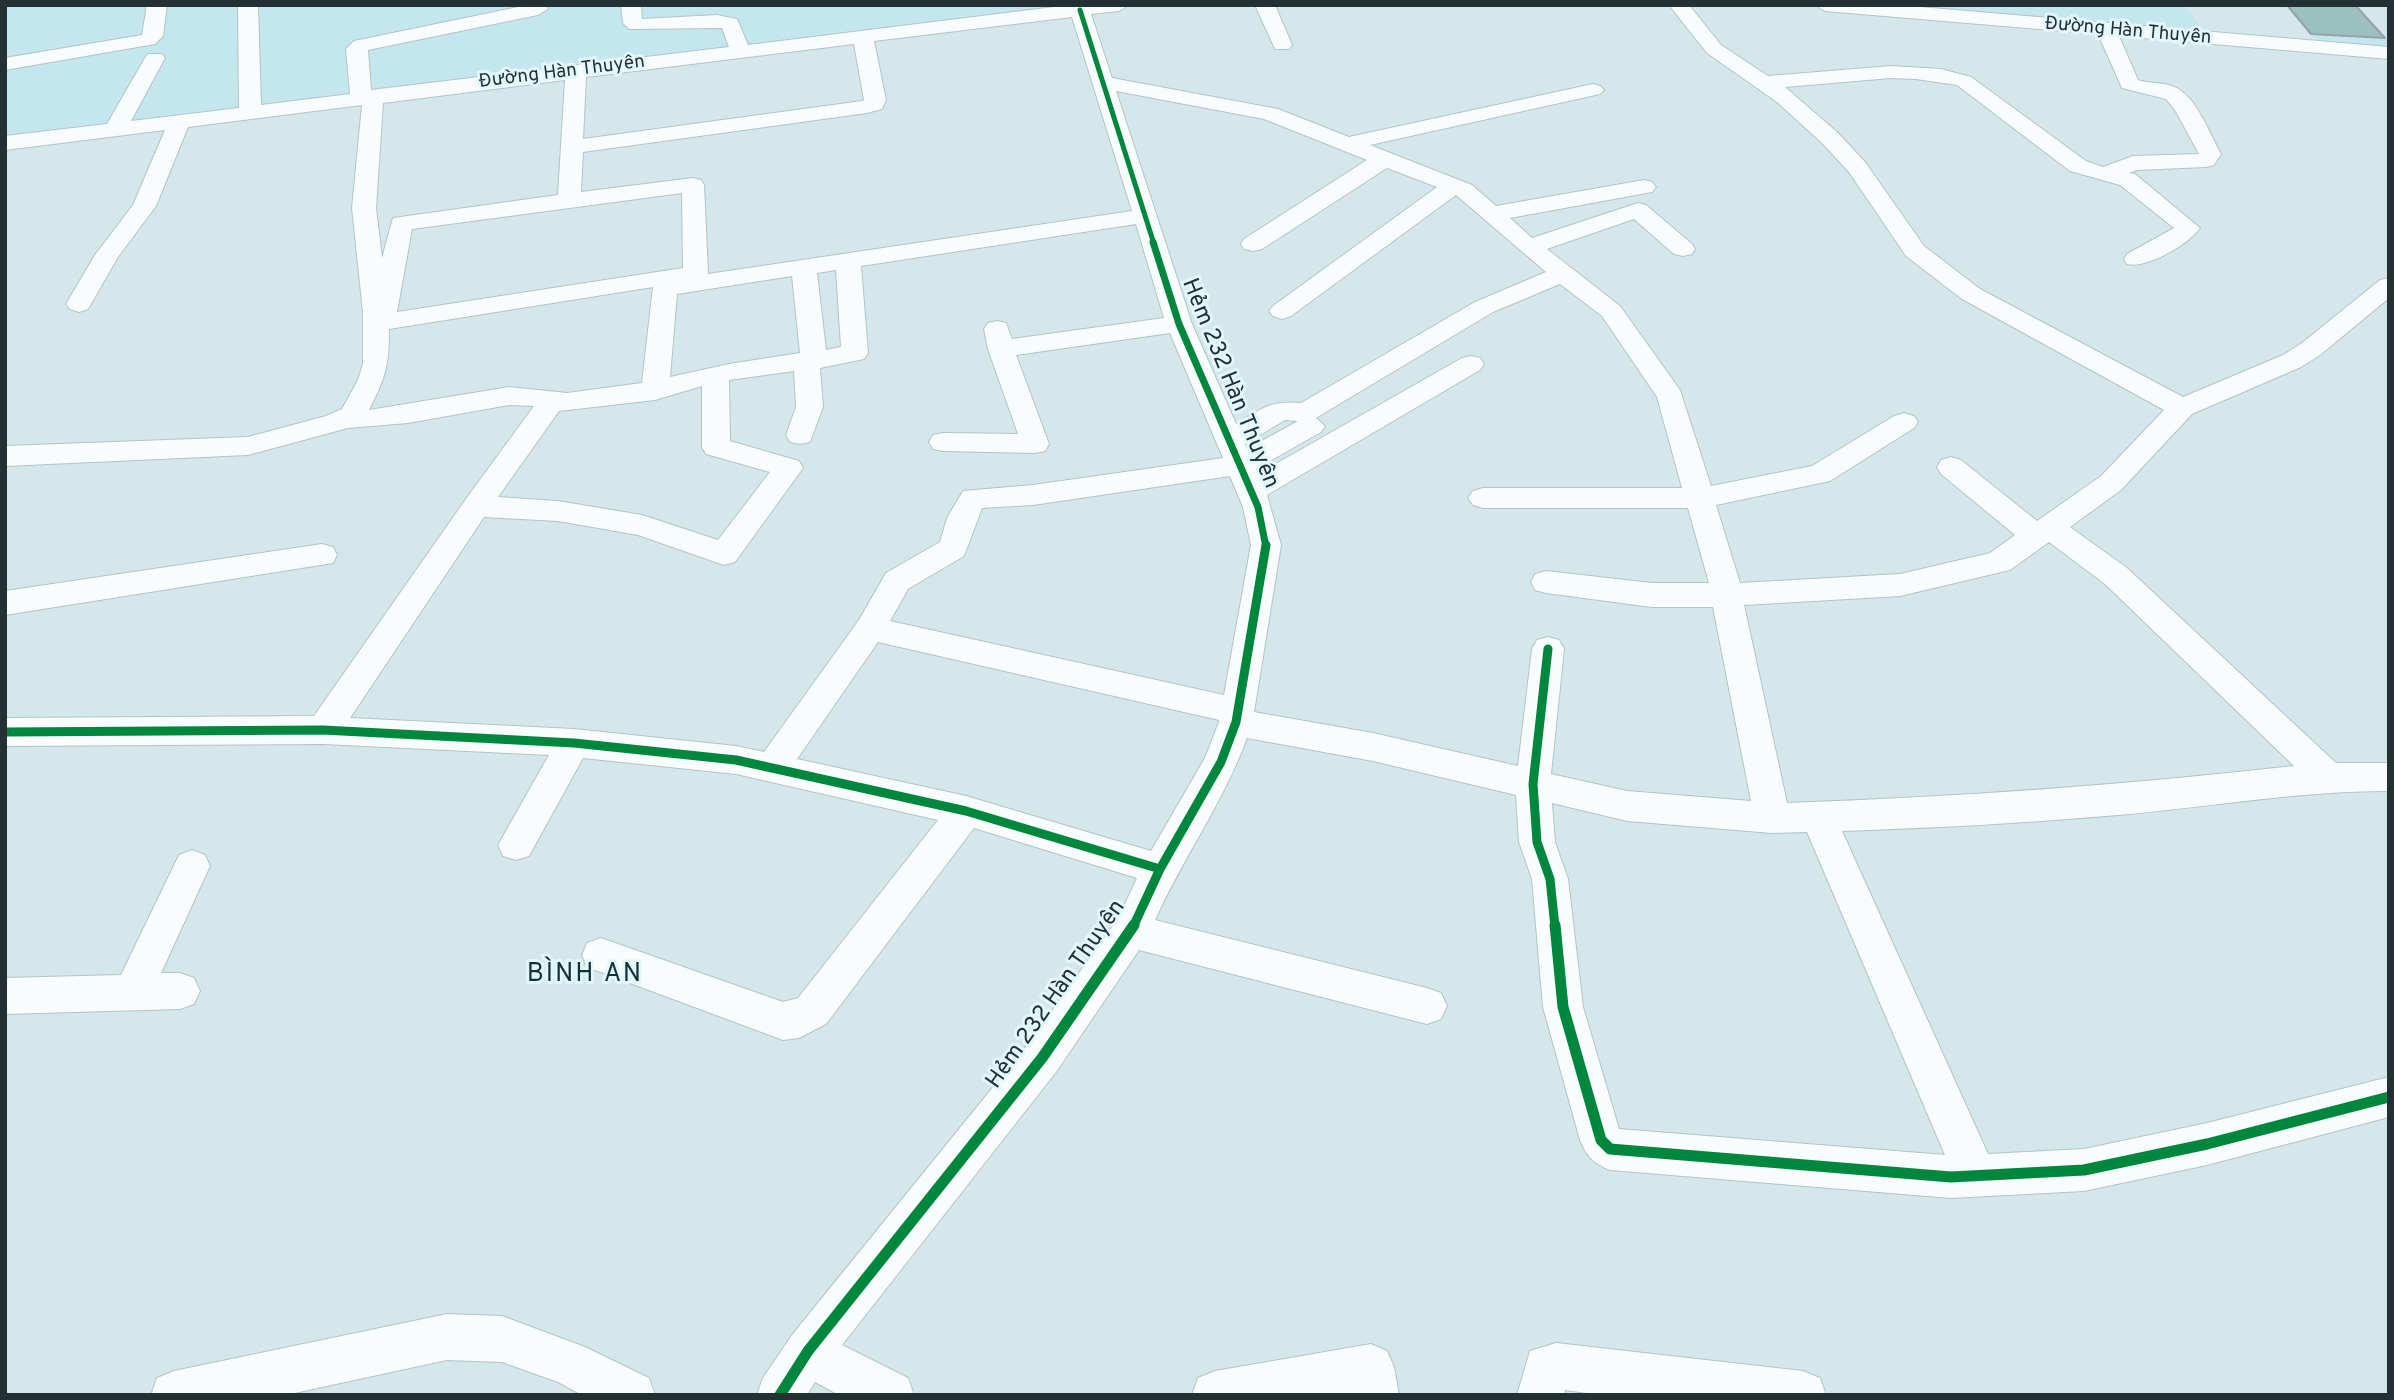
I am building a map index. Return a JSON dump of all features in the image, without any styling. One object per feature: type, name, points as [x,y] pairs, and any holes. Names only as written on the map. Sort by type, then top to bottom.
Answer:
[{"type":"street","points":[[5,64],[148,40],[153,36],[157,5]]},
{"type":"street","points":[[248,5],[250,111]]},
{"type":"street","points":[[631,5],[633,23],[636,25],[730,23],[741,52]]},
{"type":"street","name":"Đường Hàn Thuyên","points":[[5,143],[1119,5]]},
{"type":"street","points":[[1265,5],[1282,44]]},
{"type":"street","points":[[1679,5],[1714,49],[1784,97],[1839,147],[1857,167],[1915,251],[1940,273],[1971,294],[2182,408]]},
{"type":"street","name":"Đường Hàn Thuyên","points":[[1825,5],[2389,53]]},
{"type":"street","points":[[346,419],[355,412],[376,364],[376,333],[364,208],[367,97],[356,49],[361,45],[538,9]]},
{"type":"street","name":"Hẻm 232 Hàn Thuyên","points":[[780,1395],[808,1351],[1042,1058],[1131,931],[1160,869],[1221,762],[1237,717],[1266,545],[1258,507],[1179,324],[1080,10]]},
{"type":"street","points":[[2104,175],[2133,163],[2206,160],[2210,154],[2176,96],[2166,91],[2135,88],[2129,84],[2106,30]]},
{"type":"street","points":[[572,147],[867,107],[874,104],[875,100],[863,37]]},
{"type":"street","points":[[116,128],[155,58]]},
{"type":"street","points":[[569,201],[576,72]]},
{"type":"street","points":[[1764,83],[1893,73],[1945,75],[1964,81],[2078,166],[2127,179],[2188,228],[2179,238],[2153,248],[2136,259]]},
{"type":"street","points":[[1102,84],[1165,92],[1270,114],[1464,190],[1529,247],[1611,311],[1670,396],[1727,595],[1772,818]]},
{"type":"street","points":[[1347,144],[1593,90]]},
{"type":"street","points":[[79,304],[107,255],[144,206],[180,120]]},
{"type":"street","points":[[1253,244],[1386,158]]},
{"type":"street","points":[[693,186],[696,273],[382,322],[401,223],[569,201],[693,186]]},
{"type":"street","points":[[1282,311],[1454,186]]},
{"type":"street","points":[[1492,214],[1644,187]]},
{"type":"street","points":[[1529,247],[1638,210],[1683,249]]},
{"type":"street","points":[[376,333],[1144,216]]},
{"type":"street","points":[[5,456],[248,446],[346,419],[368,420],[439,410],[511,395],[528,395],[566,402],[655,391],[716,375],[855,353],[848,261]]},
{"type":"street","points":[[800,435],[809,415],[812,396],[804,268]]},
{"type":"street","points":[[1241,466],[1280,410],[1304,413],[1484,307],[1564,273]]},
{"type":"street","points":[[1546,582],[1652,595],[1727,595],[1900,585],[1999,562],[2111,483],[2182,408],[2292,361],[2311,349],[2389,285]]},
{"type":"street","points":[[655,391],[665,288]]},
{"type":"street","points":[[1033,495],[1035,444],[999,339],[1179,324]]},
{"type":"street","points":[[772,768],[870,628],[897,581],[953,548],[962,518],[973,498],[1033,495],[1241,466],[1471,364]]},
{"type":"street","points":[[476,506],[558,511],[642,525],[724,554],[789,468],[716,447],[716,375]]},
{"type":"street","points":[[323,730],[476,506],[552,401]]},
{"type":"street","points":[[1483,498],[1699,498],[1821,474],[1904,422]]},
{"type":"street","points":[[1241,466],[1311,426]]},
{"type":"street","points":[[943,442],[1035,444]]},
{"type":"street","points":[[1951,467],[2043,531],[2116,576],[2328,777]]},
{"type":"street","points":[[5,603],[322,555]]},
{"type":"street","points":[[870,628],[1237,717],[1627,806],[1772,818],[1932,813],[2120,800],[2328,777],[2389,777]]},
{"type":"street","points":[[1548,649],[1533,784],[1536,842],[1550,879],[1563,1007],[1601,1140],[1610,1149],[1951,1177],[2084,1170],[2207,1144],[2389,1097]]},
{"type":"street","points":[[5,732],[323,730],[574,743],[736,761],[966,811],[1160,869]]},
{"type":"street","points":[[516,845],[574,743]]},
{"type":"street","points":[[601,955],[783,1021],[799,1019],[813,1011],[966,811]]},
{"type":"street","points":[[1818,817],[1976,1176]]},
{"type":"street","points":[[132,993],[192,866]]},
{"type":"street","points":[[1131,931],[1427,1006]]},
{"type":"street","points":[[5,996],[180,991]]},
{"type":"street","points":[[174,1395],[447,1337],[502,1339],[569,1363],[632,1395]]},
{"type":"street","points":[[808,1351],[844,1373],[891,1395]]},
{"type":"street","points":[[1540,1395],[1546,1367],[1556,1366],[1802,1395]]},
{"type":"street","points":[[1215,1395],[1373,1381]]},
{"type":"shaded area","points":[[5,5],[1080,5],[5,137]]},
{"type":"shaded area","points":[[1878,5],[2186,5],[2205,34]]},
{"type":"shaded area","points":[[2287,5],[2355,5],[2389,42],[2389,49],[2319,44]]},
{"type":"building","points":[[2287,5],[2355,5],[2385,38],[2311,34]]},
{"type":"cycle path","points":[[780,1395],[808,1351],[1042,1058],[1131,931],[1160,869],[1221,762],[1236,722],[1266,545],[1258,507],[1179,324],[1080,10]]},
{"type":"cycle path","points":[[1548,649],[1533,784],[1537,842],[1550,879],[1563,1007],[1601,1140],[1610,1149],[1951,1177],[2084,1170],[2207,1144],[2389,1097]]},
{"type":"cycle path","points":[[5,732],[323,730],[574,743],[736,760],[966,811],[1160,869]]},
{"type":"district","name":"BÌNH AN","points":[[585,976]]}]
